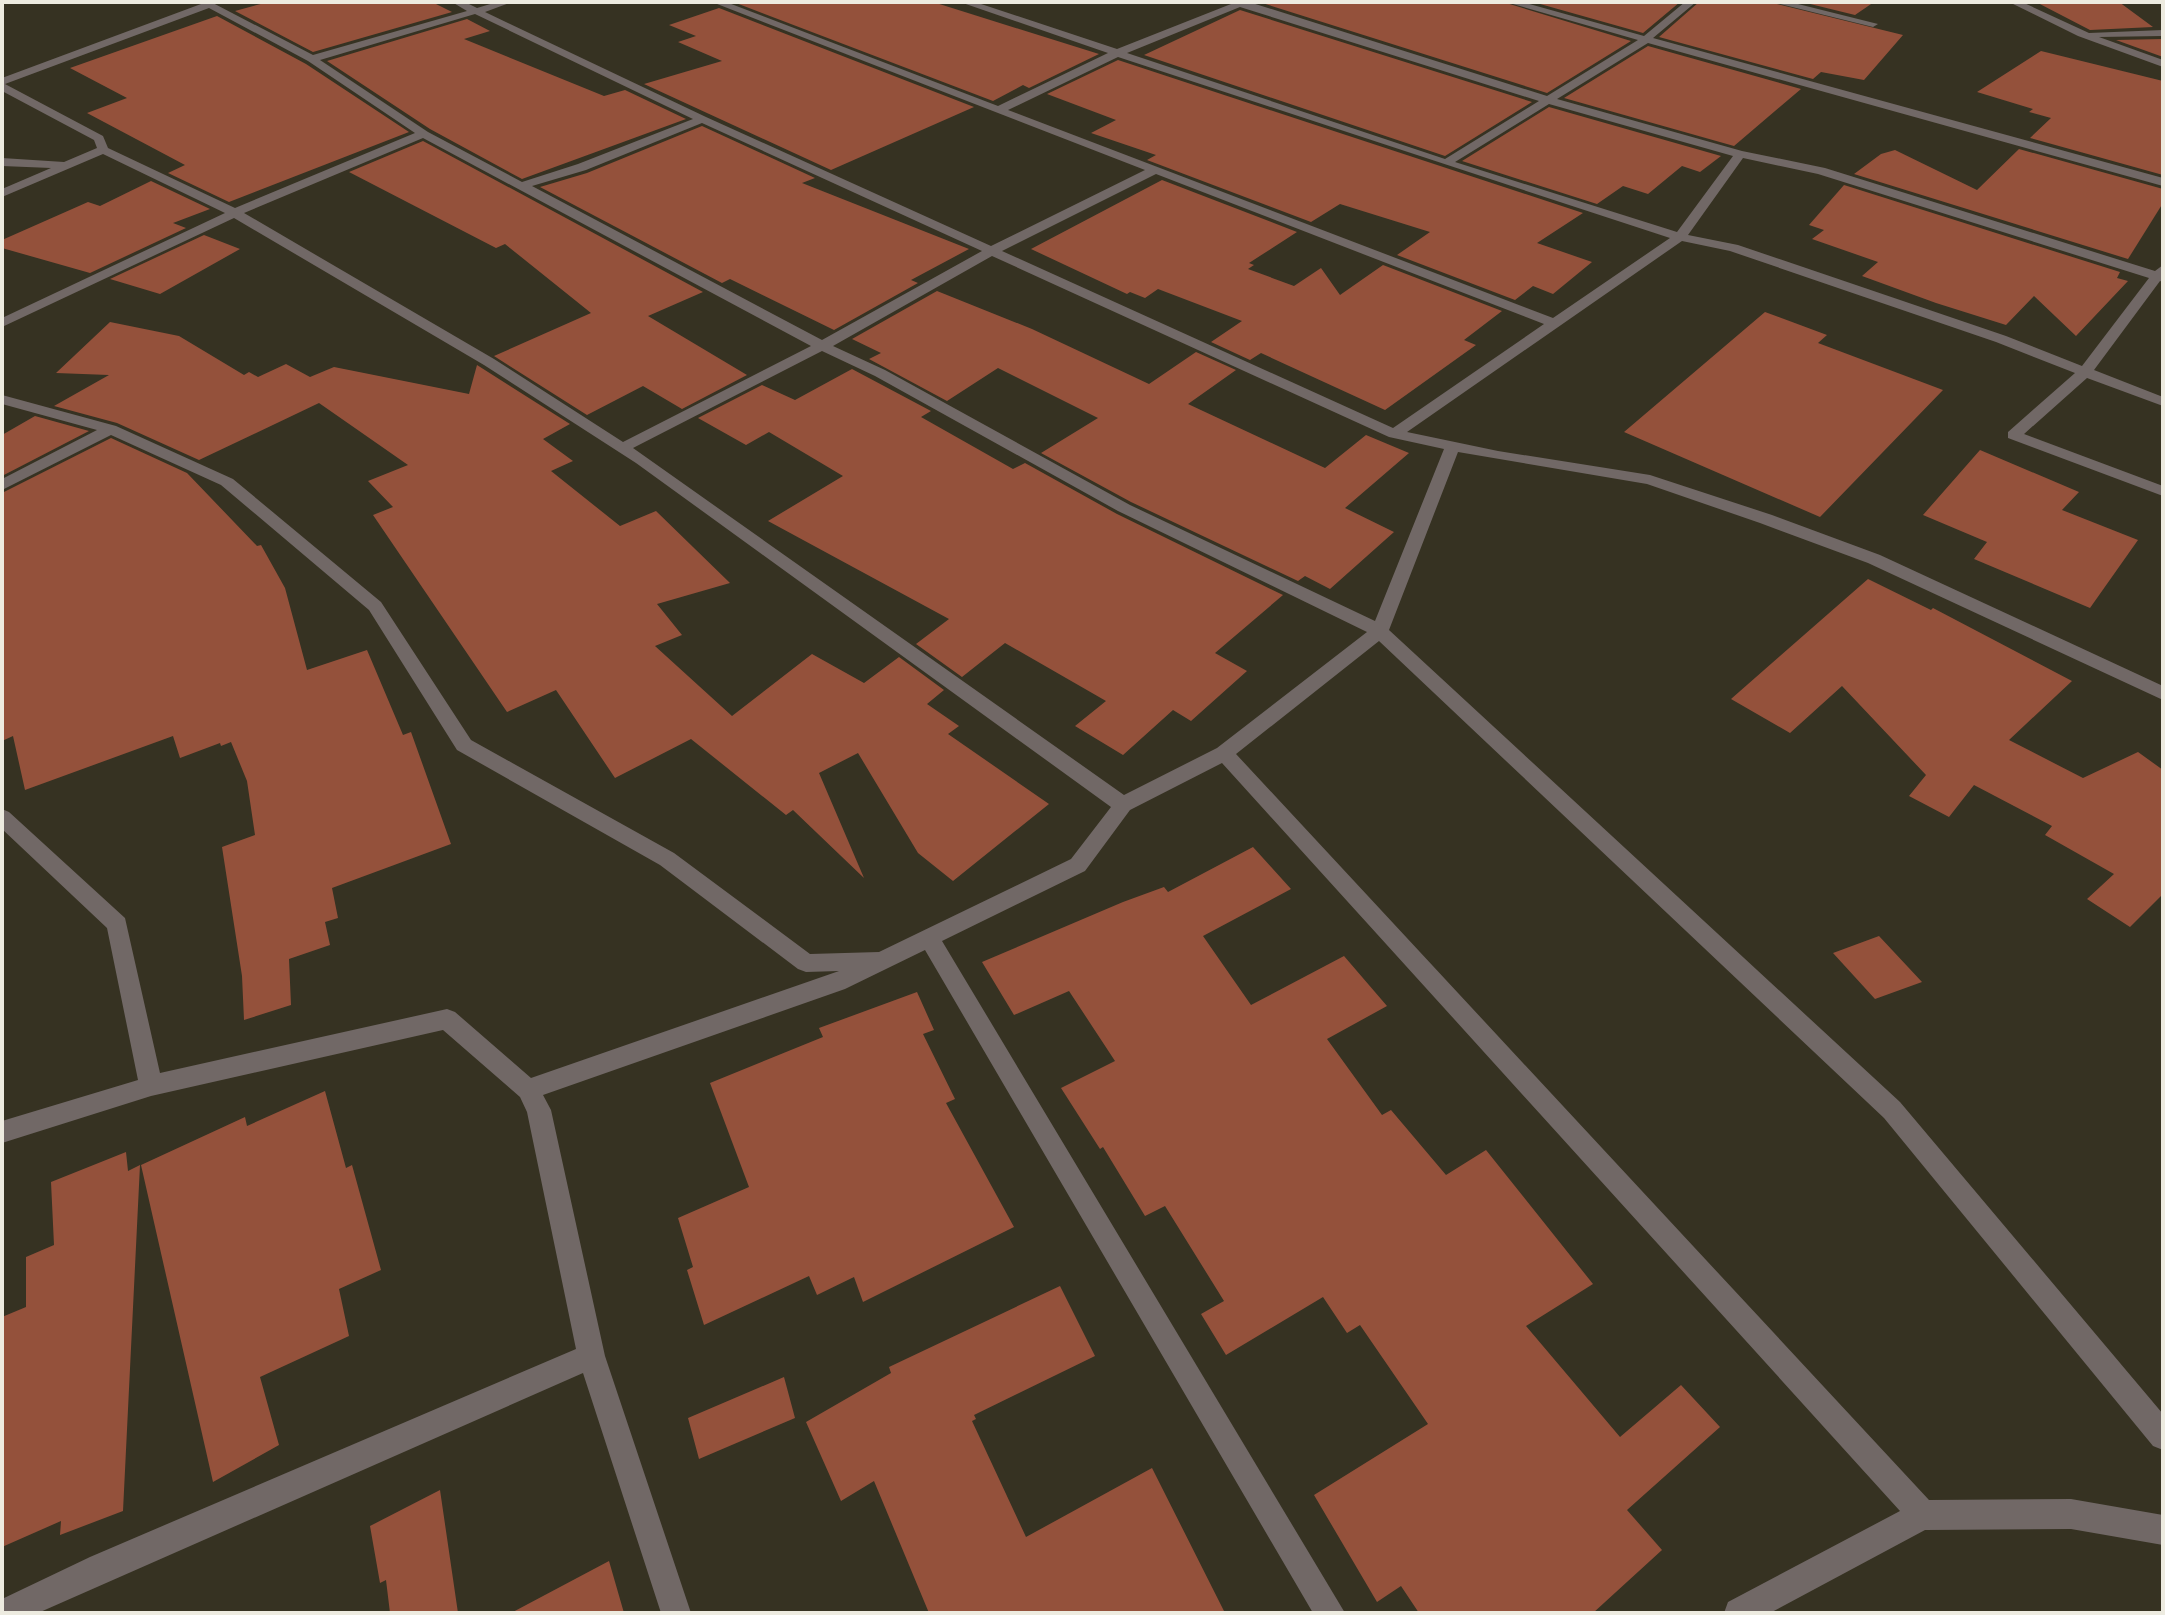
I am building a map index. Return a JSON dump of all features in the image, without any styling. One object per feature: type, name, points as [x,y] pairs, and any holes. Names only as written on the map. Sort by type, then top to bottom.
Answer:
[{"type":"street","points":[[457,2],[702,119],[1394,434],[1650,480],[1766,519],[1874,559],[2163,694]]},
{"type":"street","points":[[312,59],[507,2]]},
{"type":"street","points":[[717,2],[1554,323]]},
{"type":"street","points":[[731,7],[747,2]]},
{"type":"street","points":[[965,2],[1446,163],[1680,237],[1733,248],[2001,339],[2163,402]]},
{"type":"street","points":[[978,6],[990,2]]},
{"type":"street","points":[[1511,2],[2163,182]]},
{"type":"street","points":[[1446,163],[1645,40],[1691,2]]},
{"type":"street","points":[[1777,2],[1873,24]]},
{"type":"street","points":[[2014,2],[2082,34],[2163,64]]},
{"type":"street","points":[[2,84],[206,3],[312,59],[424,134],[822,346],[880,373],[1124,508],[1380,631],[1892,1110],[2163,1436]]},
{"type":"street","points":[[999,110],[1115,54],[1239,3],[1548,100],[1740,154],[1821,171],[2160,275],[2084,373],[2013,435],[2163,491]]},
{"type":"street","points":[[2082,34],[2163,33]]},
{"type":"street","points":[[2,84],[99,138],[103,150],[216,202],[476,355],[622,448],[1123,805]]},
{"type":"street","points":[[524,185],[582,167],[702,119]]},
{"type":"street","points":[[2,323],[232,214],[361,157],[424,134]]},
{"type":"street","points":[[2,193],[103,150]]},
{"type":"street","points":[[1394,434],[1680,237],[1740,154]]},
{"type":"street","points":[[2,162],[68,165]]},
{"type":"street","points":[[622,448],[822,346],[993,250],[1157,169]]},
{"type":"street","points":[[2,399],[111,429],[227,482],[375,606],[464,745],[667,859],[806,963],[885,959]]},
{"type":"street","points":[[2,485],[111,429]]},
{"type":"street","points":[[528,1090],[837,982],[1078,865],[1123,805],[1224,753],[1380,631],[1453,446]]},
{"type":"street","points":[[1224,753],[1923,1515]]},
{"type":"street","points":[[2,817],[117,924],[151,1086]]},
{"type":"street","points":[[929,938],[1330,1613]]},
{"type":"street","points":[[2,1132],[151,1086],[447,1019],[528,1090],[539,1110],[591,1356],[676,1613]]},
{"type":"street","points":[[5,1613],[101,1568],[591,1356]]},
{"type":"street","points":[[1739,1613],[1923,1515],[2071,1514],[2160,1533]]},
{"type":"building","points":[[268,2],[432,2],[452,12],[313,52],[235,11]]},
{"type":"building","points":[[933,2],[1099,54],[1029,88],[1023,85],[993,101],[736,3]]},
{"type":"building","points":[[1259,2],[1503,2],[1631,41],[1547,93]]},
{"type":"building","points":[[1533,2],[1680,2],[1643,33]]},
{"type":"building","points":[[1699,2],[1769,2],[1903,35],[1864,80],[1821,72],[1813,79],[1659,37]]},
{"type":"building","points":[[1802,2],[1874,2],[1855,15]]},
{"type":"building","points":[[2036,2],[2119,2],[2153,27],[2090,30]]},
{"type":"building","points":[[719,8],[974,107],[831,170],[644,84],[722,61],[678,42],[696,36],[669,25]]},
{"type":"building","points":[[1240,10],[1532,102],[1445,156],[1144,55]]},
{"type":"building","points":[[217,16],[306,64],[409,132],[229,202],[168,173],[185,165],[87,113],[127,98],[70,68]]},
{"type":"building","points":[[467,19],[490,31],[464,39],[604,96],[625,90],[686,119],[522,179],[430,129],[327,61]]},
{"type":"building","points":[[2163,39],[2163,57],[2116,40]]},
{"type":"building","points":[[1648,46],[1801,89],[1734,146],[1564,98]]},
{"type":"building","points":[[2041,51],[2163,81],[2163,175],[2030,138],[2051,118],[2029,112],[2033,109],[1977,92]]},
{"type":"building","points":[[1118,60],[1583,213],[1537,243],[1592,262],[1553,294],[1533,286],[1515,300],[1397,255],[1430,232],[1340,204],[1311,222],[1147,160],[1156,155],[1091,133],[1116,120],[1047,94]]},
{"type":"building","points":[[1549,107],[1721,156],[1700,172],[1682,166],[1648,194],[1623,186],[1597,204],[1462,161]]},
{"type":"building","points":[[702,126],[815,178],[802,183],[969,249],[911,280],[918,283],[834,330],[730,279],[722,283],[540,187],[587,173]]},
{"type":"building","points":[[423,141],[703,292],[648,316],[747,375],[682,409],[643,386],[587,415],[494,356],[591,313],[505,244],[496,248],[349,172]]},
{"type":"building","points":[[2019,149],[2163,189],[2163,203],[2128,259],[1854,174],[1881,154],[1895,150],[1977,190]]},
{"type":"building","points":[[1162,180],[1297,232],[1249,263],[1254,265],[1248,269],[1294,286],[1321,268],[1340,295],[1383,265],[1502,311],[1464,340],[1476,345],[1385,410],[1261,353],[1250,360],[1211,342],[1242,321],[1158,289],[1145,298],[1130,292],[1127,294],[1031,249]]},
{"type":"building","points":[[151,181],[210,209],[173,223],[186,228],[90,273],[2,248],[2,240],[88,202],[100,206]]},
{"type":"building","points":[[1844,185],[2120,272],[2117,278],[2128,281],[2076,336],[2034,296],[2006,325],[1936,303],[1862,276],[1878,262],[1812,239],[1824,230],[1809,225]]},
{"type":"building","points":[[204,235],[240,249],[160,294],[110,279]]},
{"type":"building","points":[[937,291],[1032,329],[1149,384],[1196,352],[1236,370],[1188,404],[1325,468],[1366,435],[1409,453],[1345,508],[1394,532],[1330,589],[1305,576],[1298,581],[1131,502],[1041,453],[1098,418],[998,368],[947,401],[869,359],[881,353],[852,339]]},
{"type":"building","points":[[1765,312],[1827,335],[1818,343],[1943,390],[1820,517],[1624,432]]},
{"type":"building","points":[[110,322],[179,336],[244,375],[249,372],[258,377],[286,364],[310,377],[334,367],[469,394],[477,365],[570,424],[543,439],[573,461],[551,471],[620,526],[656,511],[730,583],[657,604],[682,635],[655,646],[732,716],[812,654],[864,683],[899,657],[944,690],[927,704],[959,726],[948,734],[1049,804],[953,881],[918,853],[858,753],[819,773],[864,878],[793,810],[786,815],[691,739],[615,778],[556,690],[507,712],[373,515],[393,507],[368,481],[408,465],[319,403],[199,460],[117,423],[54,406],[109,375],[56,373]]},
{"type":"building","points":[[852,369],[931,411],[921,417],[1013,469],[1025,463],[1117,514],[1283,595],[1215,653],[1247,671],[1191,721],[1173,710],[1123,755],[1075,726],[1106,701],[1005,643],[962,677],[916,644],[949,619],[768,521],[843,476],[769,432],[746,445],[698,418],[762,385],[795,400]]},
{"type":"building","points":[[35,416],[89,431],[2,476],[2,435]]},
{"type":"building","points":[[111,438],[187,473],[257,546],[261,545],[285,588],[307,670],[367,650],[403,735],[411,732],[451,844],[332,888],[338,918],[325,922],[330,945],[289,959],[291,1005],[244,1020],[242,976],[222,847],[255,835],[247,781],[231,742],[180,758],[173,736],[25,790],[13,736],[2,741],[2,493]]},
{"type":"building","points":[[1980,450],[2079,492],[2062,510],[2138,540],[2090,608],[1974,559],[1987,542],[1923,515]]},
{"type":"building","points":[[1868,579],[1931,610],[1933,608],[2072,681],[2009,740],[2083,778],[2138,752],[2163,770],[2163,894],[2130,927],[2087,899],[2114,874],[2045,835],[2052,826],[1974,785],[1949,817],[1909,796],[1926,775],[1842,686],[1790,733],[1731,699]]},
{"type":"building","points":[[1253,847],[1291,889],[1203,936],[1251,1005],[1344,956],[1387,1006],[1327,1039],[1382,1115],[1391,1110],[1446,1175],[1486,1150],[1593,1284],[1526,1326],[1620,1437],[1681,1385],[1720,1427],[1627,1510],[1662,1550],[1593,1613],[1419,1613],[1401,1586],[1377,1602],[1314,1495],[1428,1424],[1360,1325],[1347,1333],[1323,1297],[1226,1355],[1201,1314],[1224,1301],[1165,1206],[1145,1216],[1103,1147],[1100,1149],[1061,1088],[1115,1061],[1069,991],[1014,1015],[982,962],[1123,902],[1164,887],[1168,892]]},
{"type":"building","points":[[1879,936],[1922,982],[1875,999],[1833,953]]},
{"type":"building","points":[[917,992],[934,1030],[923,1034],[955,1099],[946,1103],[1014,1227],[863,1302],[854,1277],[817,1295],[809,1276],[704,1325],[687,1270],[693,1267],[678,1218],[749,1187],[710,1083],[823,1037],[819,1028]]},
{"type":"building","points":[[325,1091],[346,1168],[352,1165],[381,1270],[339,1289],[349,1336],[260,1377],[279,1445],[213,1482],[141,1165],[245,1117],[247,1126]]},
{"type":"building","points":[[126,1152],[128,1171],[140,1165],[123,1511],[60,1535],[61,1521],[2,1547],[2,1317],[26,1307],[26,1257],[54,1245],[51,1182]]},
{"type":"building","points":[[1060,1286],[1095,1356],[974,1415],[976,1419],[972,1421],[1026,1537],[1152,1468],[1225,1613],[929,1613],[874,1481],[841,1501],[806,1422],[891,1373],[889,1367]]},
{"type":"building","points":[[784,1377],[795,1418],[699,1459],[688,1418]]},
{"type":"building","points":[[440,1490],[458,1613],[390,1613],[386,1580],[380,1583],[370,1526]]},
{"type":"building","points":[[609,1561],[624,1613],[511,1613]]}]
